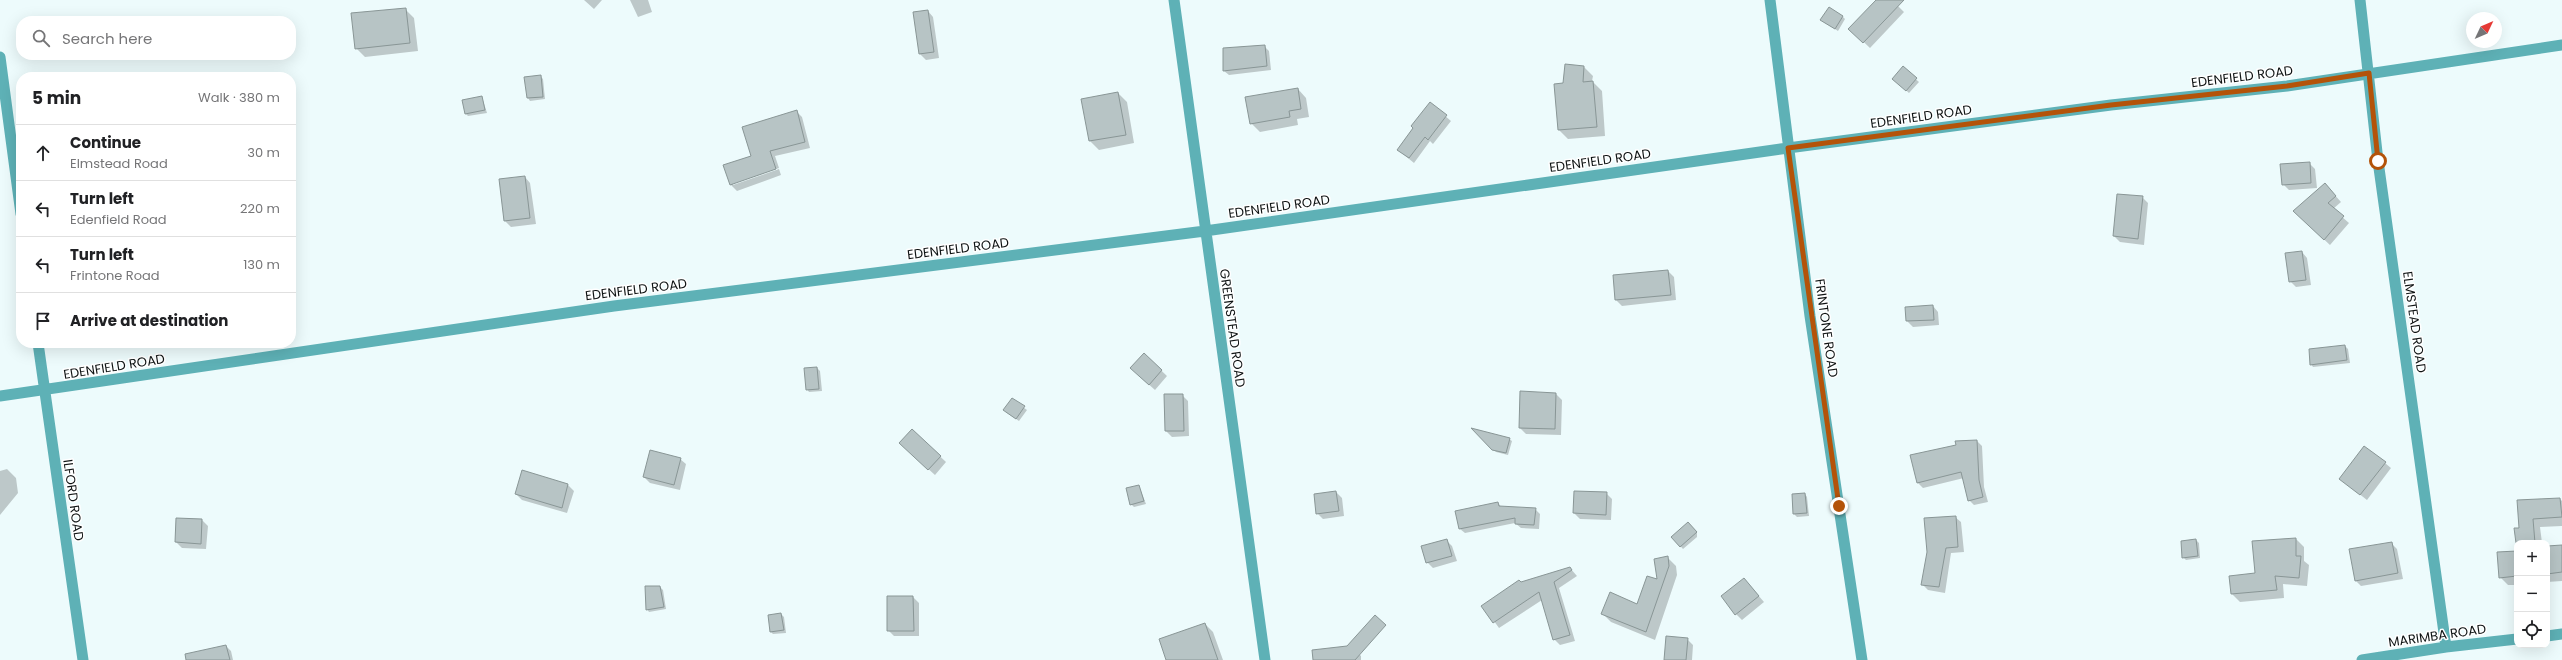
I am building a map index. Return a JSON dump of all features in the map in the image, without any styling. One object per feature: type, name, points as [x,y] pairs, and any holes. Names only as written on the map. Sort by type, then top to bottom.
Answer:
[{"type":"street","name":"GREENSTEAD ROAD","points":[[1174,0],[1265,660]]},
{"type":"street","name":"FRINTONE ROAD","points":[[1770,0],[1810,316],[1862,660]]},
{"type":"street","name":"ELMSTEAD ROAD","points":[[2360,0],[2378,161],[2446,647]]},
{"type":"street","name":"EDENFIELD ROAD","points":[[0,396],[614,306],[1205,232],[1788,148],[2111,105],[2287,86],[2562,46]]},
{"type":"street","points":[[0,57],[16,177]]},
{"type":"street","name":"ILFORD ROAD","points":[[39,348],[83,660]]},
{"type":"street","points":[[2550,636],[2562,634]]},
{"type":"street","name":"MARIMBA ROAD","points":[[2362,660],[2446,647],[2514,639]]},
{"type":"building","points":[[1876,0],[1904,0],[1863,43],[1848,29]]},
{"type":"building","points":[[1829,7],[1843,16],[1835,29],[1820,20]]},
{"type":"building","points":[[406,8],[410,43],[355,49],[351,13]]},
{"type":"building","points":[[928,10],[934,52],[919,54],[913,12]]},
{"type":"building","points":[[1265,45],[1267,66],[1223,71],[1223,48]]},
{"type":"building","points":[[1565,64],[1584,66],[1583,82],[1593,81],[1597,127],[1558,130],[1554,84],[1563,83]]},
{"type":"building","points":[[1903,66],[1917,78],[1906,91],[1892,79]]},
{"type":"building","points":[[541,75],[543,97],[527,98],[524,77]]},
{"type":"building","points":[[1298,88],[1301,109],[1289,111],[1290,117],[1250,124],[1245,97]]},
{"type":"building","points":[[1118,92],[1126,135],[1089,141],[1081,99]]},
{"type":"building","points":[[482,96],[485,110],[465,114],[462,100]]},
{"type":"building","points":[[1430,102],[1447,115],[1428,140],[1425,137],[1409,158],[1397,150],[1413,128],[1411,126]]},
{"type":"building","points":[[797,110],[805,142],[770,151],[776,169],[730,185],[723,165],[751,156],[742,127]]},
{"type":"building","points":[[2310,162],[2311,183],[2282,185],[2280,164]]},
{"type":"building","points":[[525,176],[530,218],[504,221],[499,179]]},
{"type":"building","points":[[2325,183],[2336,196],[2328,203],[2344,216],[2324,240],[2293,211]]},
{"type":"building","points":[[2117,194],[2143,196],[2138,239],[2113,236]]},
{"type":"building","points":[[2302,251],[2306,280],[2289,282],[2285,253]]},
{"type":"building","points":[[1668,270],[1671,295],[1615,300],[1613,275]]},
{"type":"building","points":[[1933,305],[1934,320],[1906,321],[1905,307]]},
{"type":"building","points":[[2345,345],[2347,360],[2310,365],[2309,349]]},
{"type":"building","points":[[1144,353],[1162,370],[1149,385],[1130,368]]},
{"type":"building","points":[[817,367],[819,389],[806,390],[804,368]]},
{"type":"building","points":[[1520,391],[1556,393],[1555,429],[1519,428]]},
{"type":"building","points":[[1164,394],[1183,394],[1184,431],[1165,431]]},
{"type":"building","points":[[1012,398],[1025,406],[1016,419],[1003,410]]},
{"type":"building","points":[[1471,428],[1510,438],[1506,453],[1492,450]]},
{"type":"building","points":[[912,429],[941,456],[928,470],[899,443]]},
{"type":"building","points":[[1977,440],[1979,480],[1983,497],[1968,501],[1961,472],[1917,483],[1910,455],[1956,445],[1955,441]]},
{"type":"building","points":[[2364,446],[2386,462],[2360,495],[2339,479]]},
{"type":"building","points":[[650,450],[681,458],[674,485],[643,477]]},
{"type":"building","points":[[522,470],[568,484],[562,508],[515,494]]},
{"type":"building","points":[[1139,485],[1144,501],[1130,505],[1126,488]]},
{"type":"building","points":[[1336,491],[1339,511],[1316,514],[1314,494]]},
{"type":"building","points":[[1574,491],[1607,492],[1606,515],[1573,513]]},
{"type":"building","points":[[1805,493],[1807,513],[1793,514],[1792,494]]},
{"type":"building","points":[[2560,498],[2562,517],[2533,519],[2535,540],[2516,540],[2514,528],[2519,528],[2517,500]]},
{"type":"building","points":[[1498,502],[1499,506],[1536,508],[1534,525],[1515,524],[1515,518],[1459,529],[1455,511]]},
{"type":"building","points":[[1956,516],[1958,547],[1946,548],[1939,587],[1921,585],[1927,552],[1924,518]]},
{"type":"building","points":[[176,518],[202,519],[201,544],[175,542]]},
{"type":"building","points":[[1688,522],[1697,532],[1680,547],[1671,537]]},
{"type":"building","points":[[2296,538],[2296,556],[2301,556],[2299,578],[2275,576],[2277,590],[2231,594],[2229,576],[2255,573],[2252,541]]},
{"type":"building","points":[[1447,539],[1452,556],[1426,563],[1421,546]]},
{"type":"building","points":[[2196,539],[2198,556],[2182,558],[2181,541]]},
{"type":"building","points":[[2392,542],[2398,573],[2355,581],[2349,549]]},
{"type":"building","points":[[2562,545],[2562,572],[2550,574],[2550,546]]},
{"type":"building","points":[[2514,551],[2514,576],[2499,578],[2497,552]]},
{"type":"building","points":[[1668,556],[1669,566],[1646,632],[1601,614],[1610,592],[1637,604],[1647,576],[1657,579],[1654,559]]},
{"type":"building","points":[[1570,567],[1572,570],[1554,582],[1570,635],[1553,640],[1539,592],[1493,623],[1481,606],[1519,580],[1521,582]]},
{"type":"building","points":[[1744,578],[1759,596],[1735,615],[1721,596]]},
{"type":"building","points":[[645,586],[660,586],[664,607],[646,610]]},
{"type":"building","points":[[887,596],[913,596],[914,631],[887,631]]},
{"type":"building","points":[[781,613],[784,630],[770,632],[768,615]]},
{"type":"building","points":[[1375,615],[1386,625],[1355,660],[1313,660],[1312,650],[1347,646]]},
{"type":"building","points":[[1205,623],[1218,660],[1166,660],[1159,639]]},
{"type":"building","points":[[1666,636],[1688,638],[1686,660],[1664,660]]},
{"type":"building","points":[[226,645],[230,660],[186,660],[185,654]]},
{"type":"route","points":[[1839,506],[1810,316],[1788,148],[2111,105],[2287,86],[2369,73],[2378,161]]}]
